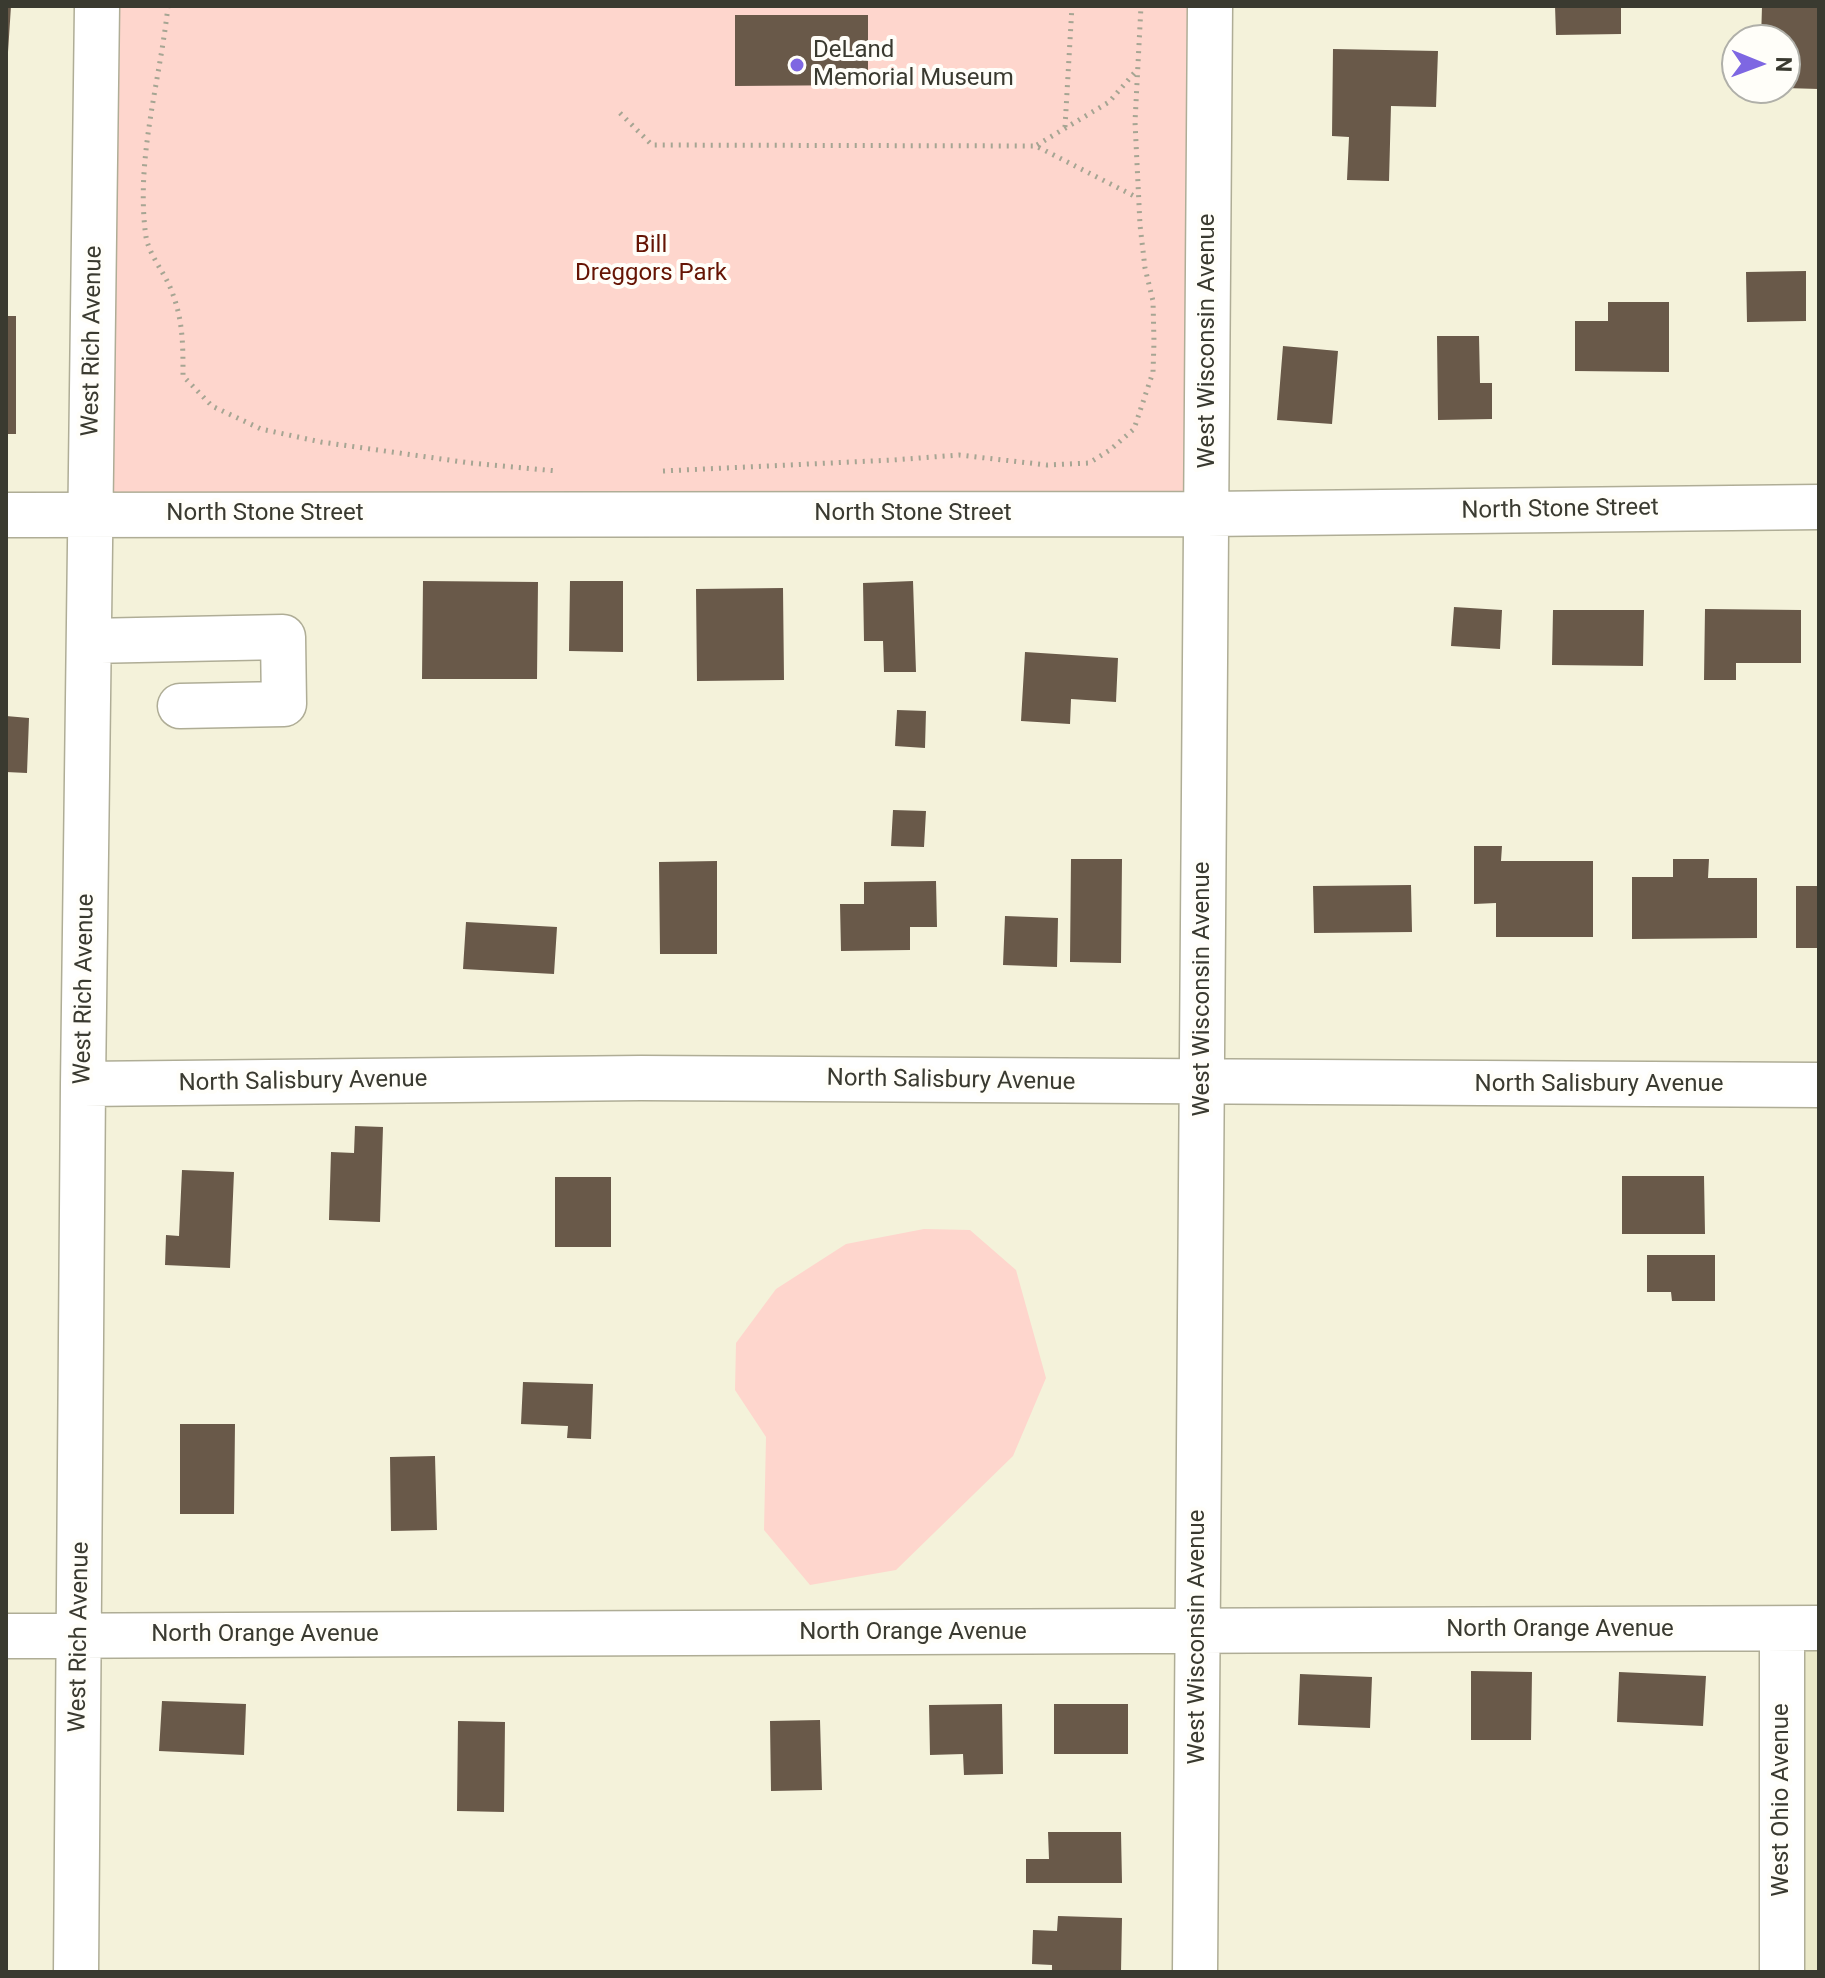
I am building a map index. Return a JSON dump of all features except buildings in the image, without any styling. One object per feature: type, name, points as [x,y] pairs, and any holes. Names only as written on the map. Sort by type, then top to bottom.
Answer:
[{"type":"street","name":"West Rich Avenue","points":[[76,1972],[83,1084],[97,6]]},
{"type":"street","name":"West Wisconsin Avenue","points":[[1195,1972],[1210,6]]},
{"type":"street","name":"North Stone Street","points":[[6,515],[1207,514],[1819,507]]},
{"type":"street","points":[[89,641],[283,637],[284,704],[180,706]]},
{"type":"street","name":"North Salisbury Avenue","points":[[83,1084],[641,1078],[1819,1085]]},
{"type":"street","name":"North Orange Avenue","points":[[6,1636],[1801,1628]]},
{"type":"street","name":"West Ohio Avenue","points":[[1782,1972],[1801,1628]]},
{"type":"path","points":[[168,6],[145,159],[144,202],[146,240],[170,287],[183,325],[183,376],[212,406],[261,429],[321,442],[470,463],[560,471]]},
{"type":"path","points":[[1065,128],[1072,6]]},
{"type":"path","points":[[657,471],[959,455],[1047,465],[1089,463],[1134,429],[1153,372],[1153,301],[1145,268],[1138,199],[1136,71],[1141,6]]},
{"type":"path","points":[[1036,146],[1109,102],[1136,71]]},
{"type":"path","points":[[620,113],[652,145],[1036,146],[1138,199]]},
{"type":"shaded area","points":[[1803,1647],[1819,1647],[1819,1972],[1803,1972]]},
{"type":"green space","name":"Bill Dreggors Park","points":[[97,6],[1210,6],[1207,514],[91,514]]},
{"type":"green space","points":[[924,1229],[970,1230],[1016,1270],[1046,1378],[1013,1456],[896,1570],[810,1585],[764,1530],[766,1437],[735,1390],[736,1343],[776,1289],[846,1244]]},
{"type":"place","name":"DeLand Memorial Museum","points":[[797,65]]}]
